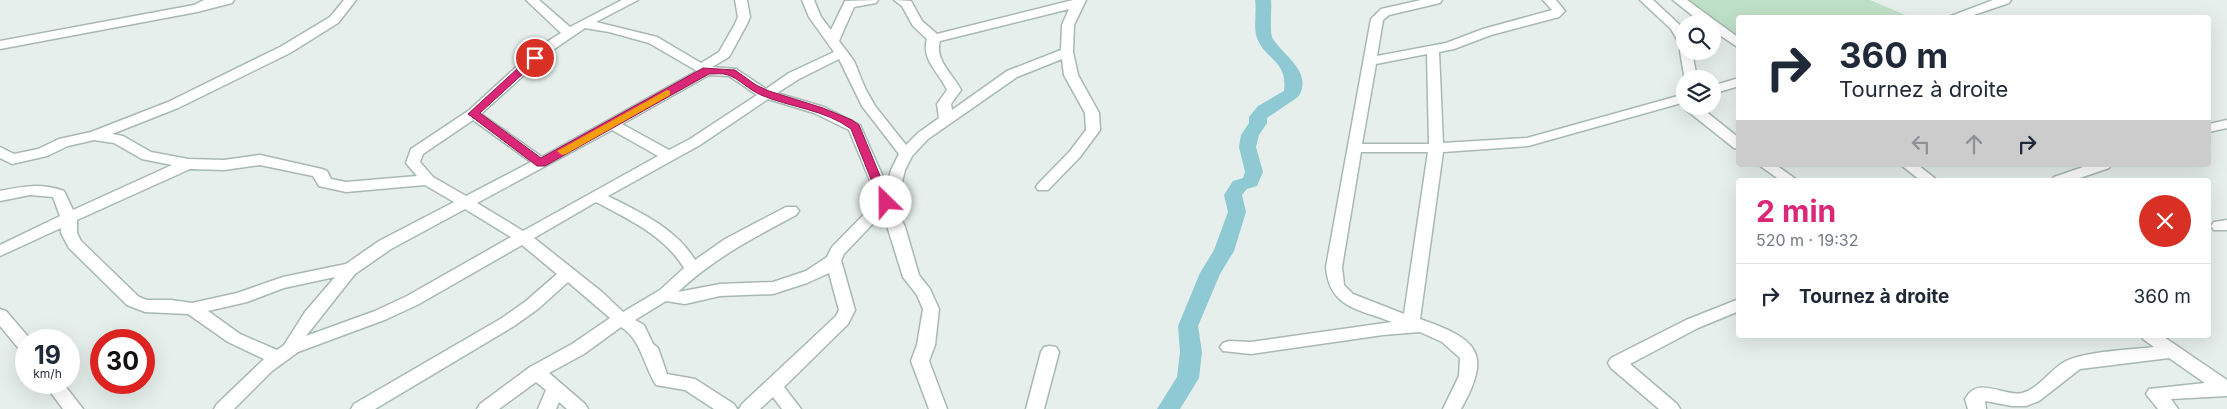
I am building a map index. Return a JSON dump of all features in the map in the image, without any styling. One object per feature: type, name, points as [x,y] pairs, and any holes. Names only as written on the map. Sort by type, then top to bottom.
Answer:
[{"type":"street","points":[[0,45],[118,24],[228,0]]},
{"type":"street","points":[[0,151],[12,159],[42,153],[64,142],[94,136],[173,105],[285,50],[334,20],[350,0]]},
{"type":"street","points":[[532,0],[569,33]]},
{"type":"street","points":[[632,0],[583,24],[542,51],[473,114],[416,152],[414,163],[428,180],[522,237],[568,273],[622,320],[638,329],[646,348],[652,353],[656,371],[662,380],[689,384],[728,409]]},
{"type":"street","points":[[292,348],[294,341],[311,316],[349,270],[385,246],[612,124],[704,69],[724,54],[744,17],[741,0]]},
{"type":"street","points":[[808,0],[815,17],[846,58],[857,85],[874,117],[906,154]]},
{"type":"street","points":[[223,409],[276,357],[292,348],[381,315],[412,300],[695,142],[765,94],[815,65],[837,47],[850,2],[872,0]]},
{"type":"street","points":[[900,0],[907,4],[917,23],[934,38]]},
{"type":"street","points":[[1436,0],[1380,14],[1377,19],[1334,267],[1335,287],[1347,298],[1449,338],[1468,354],[1471,363],[1469,376],[1452,409]]},
{"type":"street","points":[[1370,60],[1449,46],[1487,32],[1555,14],[1559,11],[1549,0]]},
{"type":"street","points":[[1646,0],[1676,27]]},
{"type":"street","points":[[1679,0],[1736,42]]},
{"type":"street","points":[[1971,15],[2005,0]]},
{"type":"street","points":[[946,119],[944,104],[954,90],[931,53],[930,45],[934,38],[983,28],[1079,1]]},
{"type":"street","points":[[1043,187],[1075,154],[1093,130],[1092,113],[1071,75],[1067,52],[1068,25],[1079,1]]},
{"type":"street","points":[[583,24],[610,28],[653,40],[688,62],[704,69],[731,72],[752,88],[765,94],[819,110],[848,122],[855,128],[897,227],[911,277],[924,293],[931,309],[926,345],[920,361],[938,409]]},
{"type":"street","points":[[1416,325],[1436,148],[1434,58],[1432,49]]},
{"type":"street","points":[[666,294],[673,299],[680,299],[719,290],[778,287],[820,270],[834,261],[838,251],[886,202],[906,154],[923,136],[1012,74],[1067,52]]},
{"type":"street","points":[[1721,87],[1736,83]]},
{"type":"street","points":[[1355,148],[1436,148],[1528,142],[1676,103]]},
{"type":"street","points":[[473,114],[541,163]]},
{"type":"street","points":[[1702,115],[1736,143]]},
{"type":"street","points":[[612,124],[669,156]]},
{"type":"street","points":[[2211,128],[2227,124]]},
{"type":"street","points":[[94,136],[118,139],[147,156],[188,164],[224,165],[251,161],[270,161],[317,172],[322,174],[324,183],[346,187],[428,180]]},
{"type":"street","points":[[0,251],[188,164]]},
{"type":"street","points":[[1769,167],[1787,178]]},
{"type":"street","points":[[1911,167],[1927,178]]},
{"type":"street","points":[[2065,178],[2098,167]]},
{"type":"street","points":[[0,196],[29,190],[48,190],[59,194],[69,218],[69,233],[75,244],[133,301],[145,306],[192,309],[241,298],[283,283],[339,270],[349,270]]},
{"type":"street","points":[[596,196],[624,211],[678,247],[693,269]]},
{"type":"street","points":[[486,409],[536,372],[563,358],[609,326],[666,294],[693,269],[730,243],[791,211]]},
{"type":"street","points":[[748,409],[842,320],[847,310],[834,261]]},
{"type":"street","points":[[360,409],[508,322],[532,305],[568,273]]},
{"type":"street","points":[[1671,409],[1617,363],[1706,316],[1736,306]]},
{"type":"street","points":[[192,309],[234,338],[276,357]]},
{"type":"street","points":[[0,315],[15,333]]},
{"type":"street","points":[[1229,347],[1251,348],[1416,325]]},
{"type":"street","points":[[2153,338],[2226,389]]},
{"type":"street","points":[[1977,409],[1974,399],[1977,395],[1989,394],[2010,400],[2026,399],[2066,368],[2078,363],[2172,351]]},
{"type":"street","points":[[1035,409],[1050,352]]},
{"type":"street","points":[[536,372],[579,409]]},
{"type":"street","points":[[774,386],[792,409]]},
{"type":"street","points":[[2170,409],[2155,394],[2226,389]]},
{"type":"street","points":[[547,409],[552,395],[557,391]]},
{"type":"street","points":[[61,394],[74,409]]},
{"type":"green space","points":[[1681,0],[1870,0],[1905,15],[1736,15],[1736,41],[1721,30],[1721,15],[1701,15]]},
{"type":"waterway","points":[[1168,409],[1188,378],[1191,352],[1188,326],[1210,273],[1224,251],[1237,212],[1233,195],[1240,185],[1251,182],[1254,172],[1247,147],[1250,135],[1258,123],[1258,117],[1264,110],[1292,93],[1294,78],[1289,67],[1266,41],[1263,32],[1265,12],[1263,0]]},
{"type":"slow traffic","points":[[562,151],[667,93]]},
{"type":"route","points":[[535,58],[473,114],[541,163],[707,70],[731,72],[738,75],[752,88],[765,94],[796,102],[848,122],[855,128],[886,202]]}]
